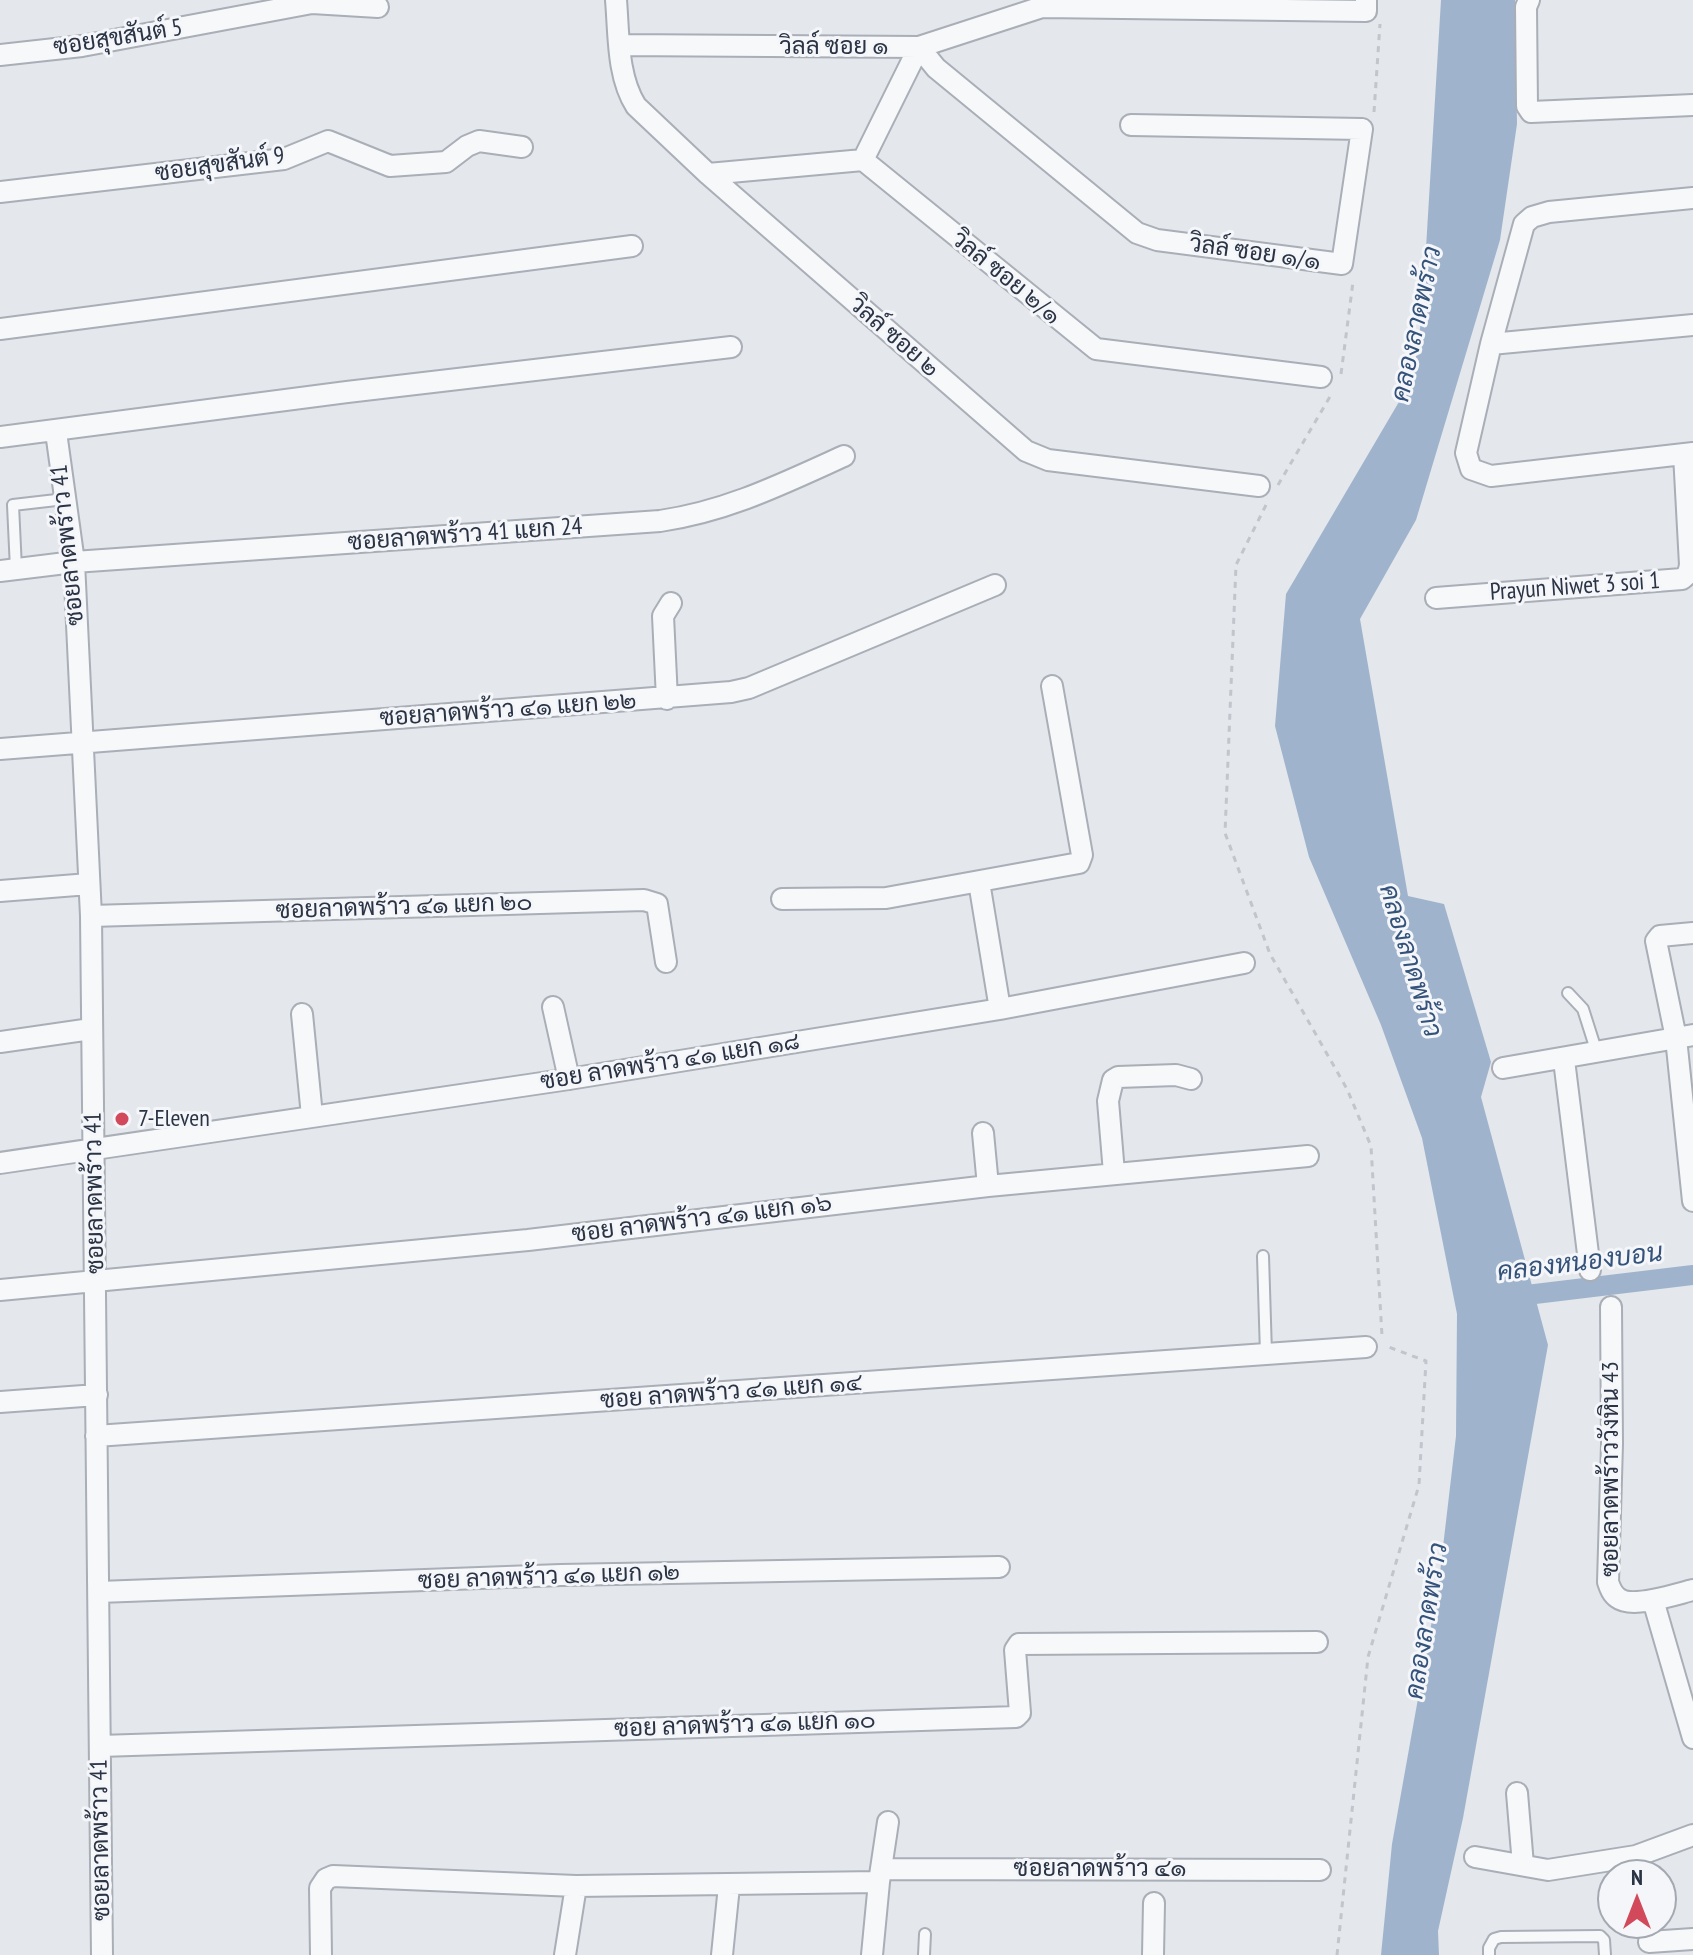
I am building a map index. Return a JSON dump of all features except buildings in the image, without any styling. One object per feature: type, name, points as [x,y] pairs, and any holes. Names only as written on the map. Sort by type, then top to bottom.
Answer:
[{"type":"street","name":"วิลล์ ซอย ๒","points":[[616,0],[625,84],[636,106],[708,174],[1026,451],[1036,458],[1259,486]]},
{"type":"street","name":"วิลล์ ซอย ๑","points":[[620,45],[919,47],[1042,4],[1366,11],[1366,0]]},
{"type":"street","points":[[1529,0],[1526,7],[1532,110],[1693,105]]},
{"type":"street","name":"ซอยสุขสันต์ 5","points":[[0,55],[82,46],[312,3],[378,7]]},
{"type":"street","points":[[708,174],[863,160],[919,47]]},
{"type":"street","name":"วิลล์ ซอย ๑/๑","points":[[919,47],[936,68],[1137,233],[1157,240],[1342,264],[1362,129],[1131,125]]},
{"type":"street","name":"ซอยสุขสันต์ 9","points":[[0,192],[284,159],[328,141],[390,166],[446,162],[479,141],[522,147]]},
{"type":"street","name":"วิลล์ ซอย ๒/๑","points":[[863,160],[1096,349],[1330,379]]},
{"type":"street","points":[[1688,453],[1491,476],[1471,469],[1466,453],[1491,344],[1524,224],[1532,217],[1549,212],[1693,198]]},
{"type":"street","points":[[0,329],[632,246]]},
{"type":"street","points":[[1491,344],[1693,325]]},
{"type":"street","points":[[0,437],[731,347]]},
{"type":"street","name":"ซอยลาดพร้าว 41","points":[[56,432],[74,562],[91,916],[102,1955]]},
{"type":"street","name":"Prayun Niwet 3 soi 1","points":[[1436,598],[1682,579],[1688,574],[1690,565],[1688,453]]},
{"type":"street","name":"ซอยลาดพร้าว 41 แยก 24","points":[[8,570],[74,562],[660,521],[700,515],[744,501],[844,456]]},
{"type":"street","name":"ซอยลาดพร้าว ๔๑ แยก ๒๒","points":[[0,749],[667,699],[749,688],[995,585]]},
{"type":"street","points":[[667,699],[663,616],[671,603]]},
{"type":"street","points":[[782,899],[886,898],[1076,865],[1081,861],[1052,686]]},
{"type":"street","points":[[979,882],[1000,1009]]},
{"type":"street","points":[[0,891],[89,884]]},
{"type":"street","name":"ซอยลาดพร้าว ๔๑ แยก ๒๐","points":[[91,916],[644,900],[657,904],[666,962]]},
{"type":"street","points":[[1693,933],[1656,938],[1684,1037],[1693,1201]]},
{"type":"street","name":"ซอย ลาดพร้าว ๔๑ แยก ๑๘","points":[[0,1163],[569,1079],[1000,1009],[1244,963]]},
{"type":"street","points":[[553,1007],[569,1079]]},
{"type":"street","points":[[302,1014],[312,1116]]},
{"type":"street","points":[[0,1042],[91,1029]]},
{"type":"street","points":[[1503,1068],[1564,1060],[1684,1037]]},
{"type":"street","points":[[1564,1060],[1590,1270]]},
{"type":"street","points":[[1114,1173],[1108,1101],[1113,1080],[1118,1077],[1176,1075],[1191,1079]]},
{"type":"street","points":[[983,1133],[988,1186]]},
{"type":"street","name":"ซอย ลาดพร้าว ๔๑ แยก ๑๖","points":[[0,1290],[528,1240],[988,1186],[1308,1156]]},
{"type":"street","name":"ซอยลาดพร้าววังหิน 43","points":[[1611,1307],[1612,1444],[1608,1582],[1617,1598],[1625,1602],[1653,1600],[1693,1590]]},
{"type":"street","name":"ซอย ลาดพร้าว ๔๑ แยก ๑๔","points":[[96,1436],[1366,1347]]},
{"type":"street","points":[[0,1402],[97,1395]]},
{"type":"street","name":"ซอย ลาดพร้าว ๔๑ แยก ๑๒","points":[[99,1592],[561,1575],[999,1567]]},
{"type":"street","points":[[1653,1600],[1693,1738]]},
{"type":"street","name":"ซอย ลาดพร้าว ๔๑ แยก ๑๐","points":[[100,1746],[1016,1717],[1020,1713],[1015,1650],[1019,1644],[1317,1642]]},
{"type":"street","points":[[1517,1793],[1523,1865]]},
{"type":"street","points":[[872,1955],[888,1822]]},
{"type":"street","points":[[1475,1857],[1548,1870],[1636,1856],[1693,1835]]},
{"type":"street","name":"ซอยลาดพร้าว ๔๑","points":[[321,1955],[320,1888],[326,1879],[333,1876],[576,1886],[729,1886],[880,1876],[1320,1870]]},
{"type":"street","points":[[565,1955],[576,1886]]},
{"type":"street","points":[[722,1955],[729,1886]]},
{"type":"street","points":[[1153,1955],[1154,1903]]},
{"type":"street","points":[[1649,1940],[1693,1939]]},
{"type":"lane","points":[[8,570],[13,505],[65,499]]},
{"type":"lane","points":[[1568,993],[1583,1009],[1597,1053]]},
{"type":"lane","points":[[1263,1256],[1266,1355]]},
{"type":"lane","points":[[924,1955],[925,1934]]},
{"type":"lane","points":[[1489,1955],[1494,1939],[1501,1937],[1600,1936],[1604,1940],[1605,1955]]},
{"type":"path","points":[[1330,379],[1353,276]]},
{"type":"water","name":"คลองลาดพร้าว","points":[[1441,0],[1515,0],[1517,124],[1500,240],[1416,520],[1360,619],[1408,896],[1444,904],[1491,1062],[1481,1097],[1548,1345],[1463,1818],[1438,1931],[1439,1955],[1381,1955],[1392,1844],[1439,1581],[1456,1436],[1457,1314],[1422,1138],[1381,1025],[1309,857],[1275,726],[1286,594],[1413,378],[1422,314]]},
{"type":"waterway","name":"คลองหนองบอน","points":[[1510,1297],[1693,1275]]},
{"type":"place","name":"7-Eleven","points":[[122,1119]]}]
